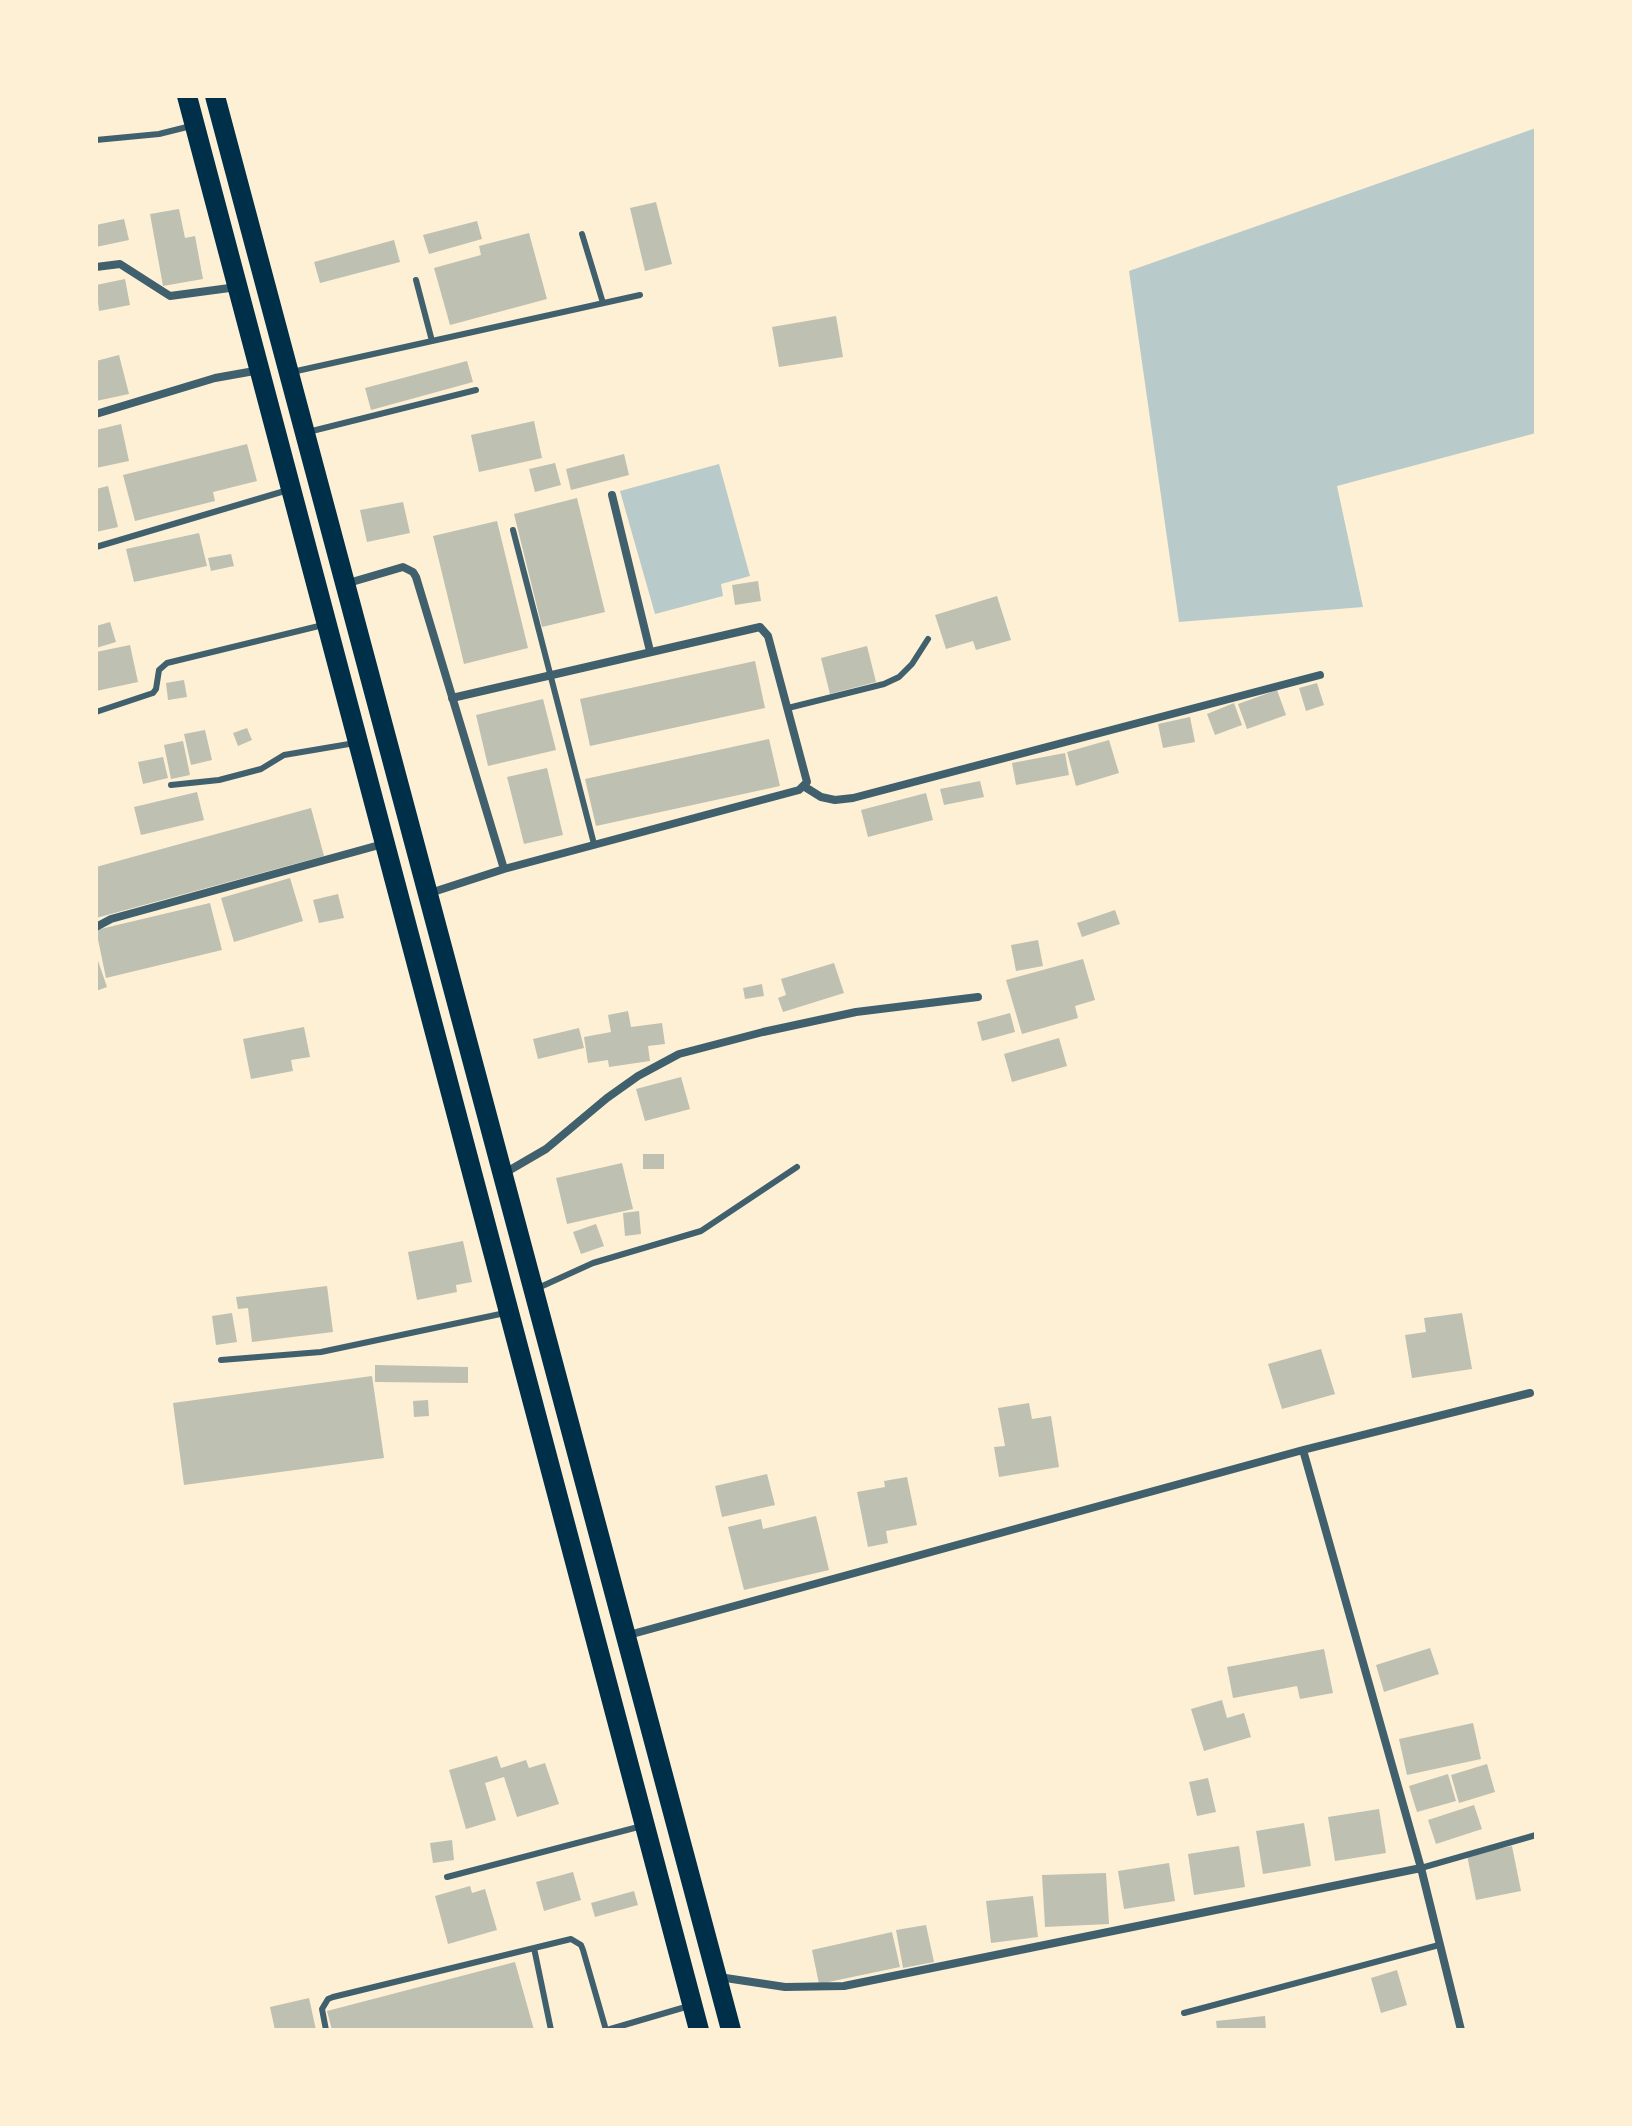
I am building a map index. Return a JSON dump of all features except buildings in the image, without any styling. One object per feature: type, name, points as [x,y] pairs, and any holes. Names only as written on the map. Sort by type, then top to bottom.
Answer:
[{"type":"highway","points":[[187,96],[699,2030]]},
{"type":"highway","points":[[215,96],[731,2030]]},
{"type":"street","points":[[96,267],[120,264],[170,296],[238,287]]},
{"type":"street","points":[[96,414],[215,378],[260,369]]},
{"type":"street","points":[[612,495],[650,651]]},
{"type":"street","points":[[345,584],[397,568],[403,567],[413,572],[504,869]]},
{"type":"street","points":[[452,698],[760,627],[768,636],[807,775],[805,787]]},
{"type":"street","points":[[427,894],[504,869],[805,787],[821,797],[835,800],[853,798],[1320,675]]},
{"type":"street","points":[[96,927],[111,919],[385,843]]},
{"type":"street","points":[[502,1174],[546,1149],[628,1083],[679,1054],[856,1012],[978,997]]},
{"type":"street","points":[[625,1636],[1303,1450],[1530,1393]]},
{"type":"street","points":[[1303,1450],[1421,1868],[1461,2030]]},
{"type":"street","points":[[717,1977],[785,1987],[844,1986],[1421,1868]]},
{"type":"lane","points":[[96,140],[159,134],[194,125]]},
{"type":"lane","points":[[582,234],[603,303]]},
{"type":"lane","points":[[416,280],[432,341]]},
{"type":"lane","points":[[289,373],[640,295]]},
{"type":"lane","points":[[305,433],[476,390]]},
{"type":"lane","points":[[96,547],[291,488]]},
{"type":"lane","points":[[513,530],[594,844]]},
{"type":"lane","points":[[96,712],[153,693],[159,670],[167,663],[327,624]]},
{"type":"lane","points":[[788,708],[884,684],[899,677],[912,664],[928,639]]},
{"type":"lane","points":[[171,785],[219,780],[261,769],[284,755],[359,743]]},
{"type":"lane","points":[[533,1290],[619,1254],[701,1231],[797,1167]]},
{"type":"lane","points":[[221,1360],[321,1352],[509,1312]]},
{"type":"lane","points":[[447,1877],[645,1825]]},
{"type":"lane","points":[[1421,1868],[1536,1835]]},
{"type":"lane","points":[[326,2030],[322,2009],[333,1997],[571,1939],[581,1945],[606,2030],[692,2005]]},
{"type":"lane","points":[[1184,2013],[1439,1945]]},
{"type":"lane","points":[[534,1948],[551,2030]]},
{"type":"shaded area","points":[[1536,128],[1536,433],[1337,486],[1363,607],[1179,622],[1129,271]]},
{"type":"shaded area","points":[[719,464],[750,576],[721,584],[723,596],[655,614],[620,491]]}]
